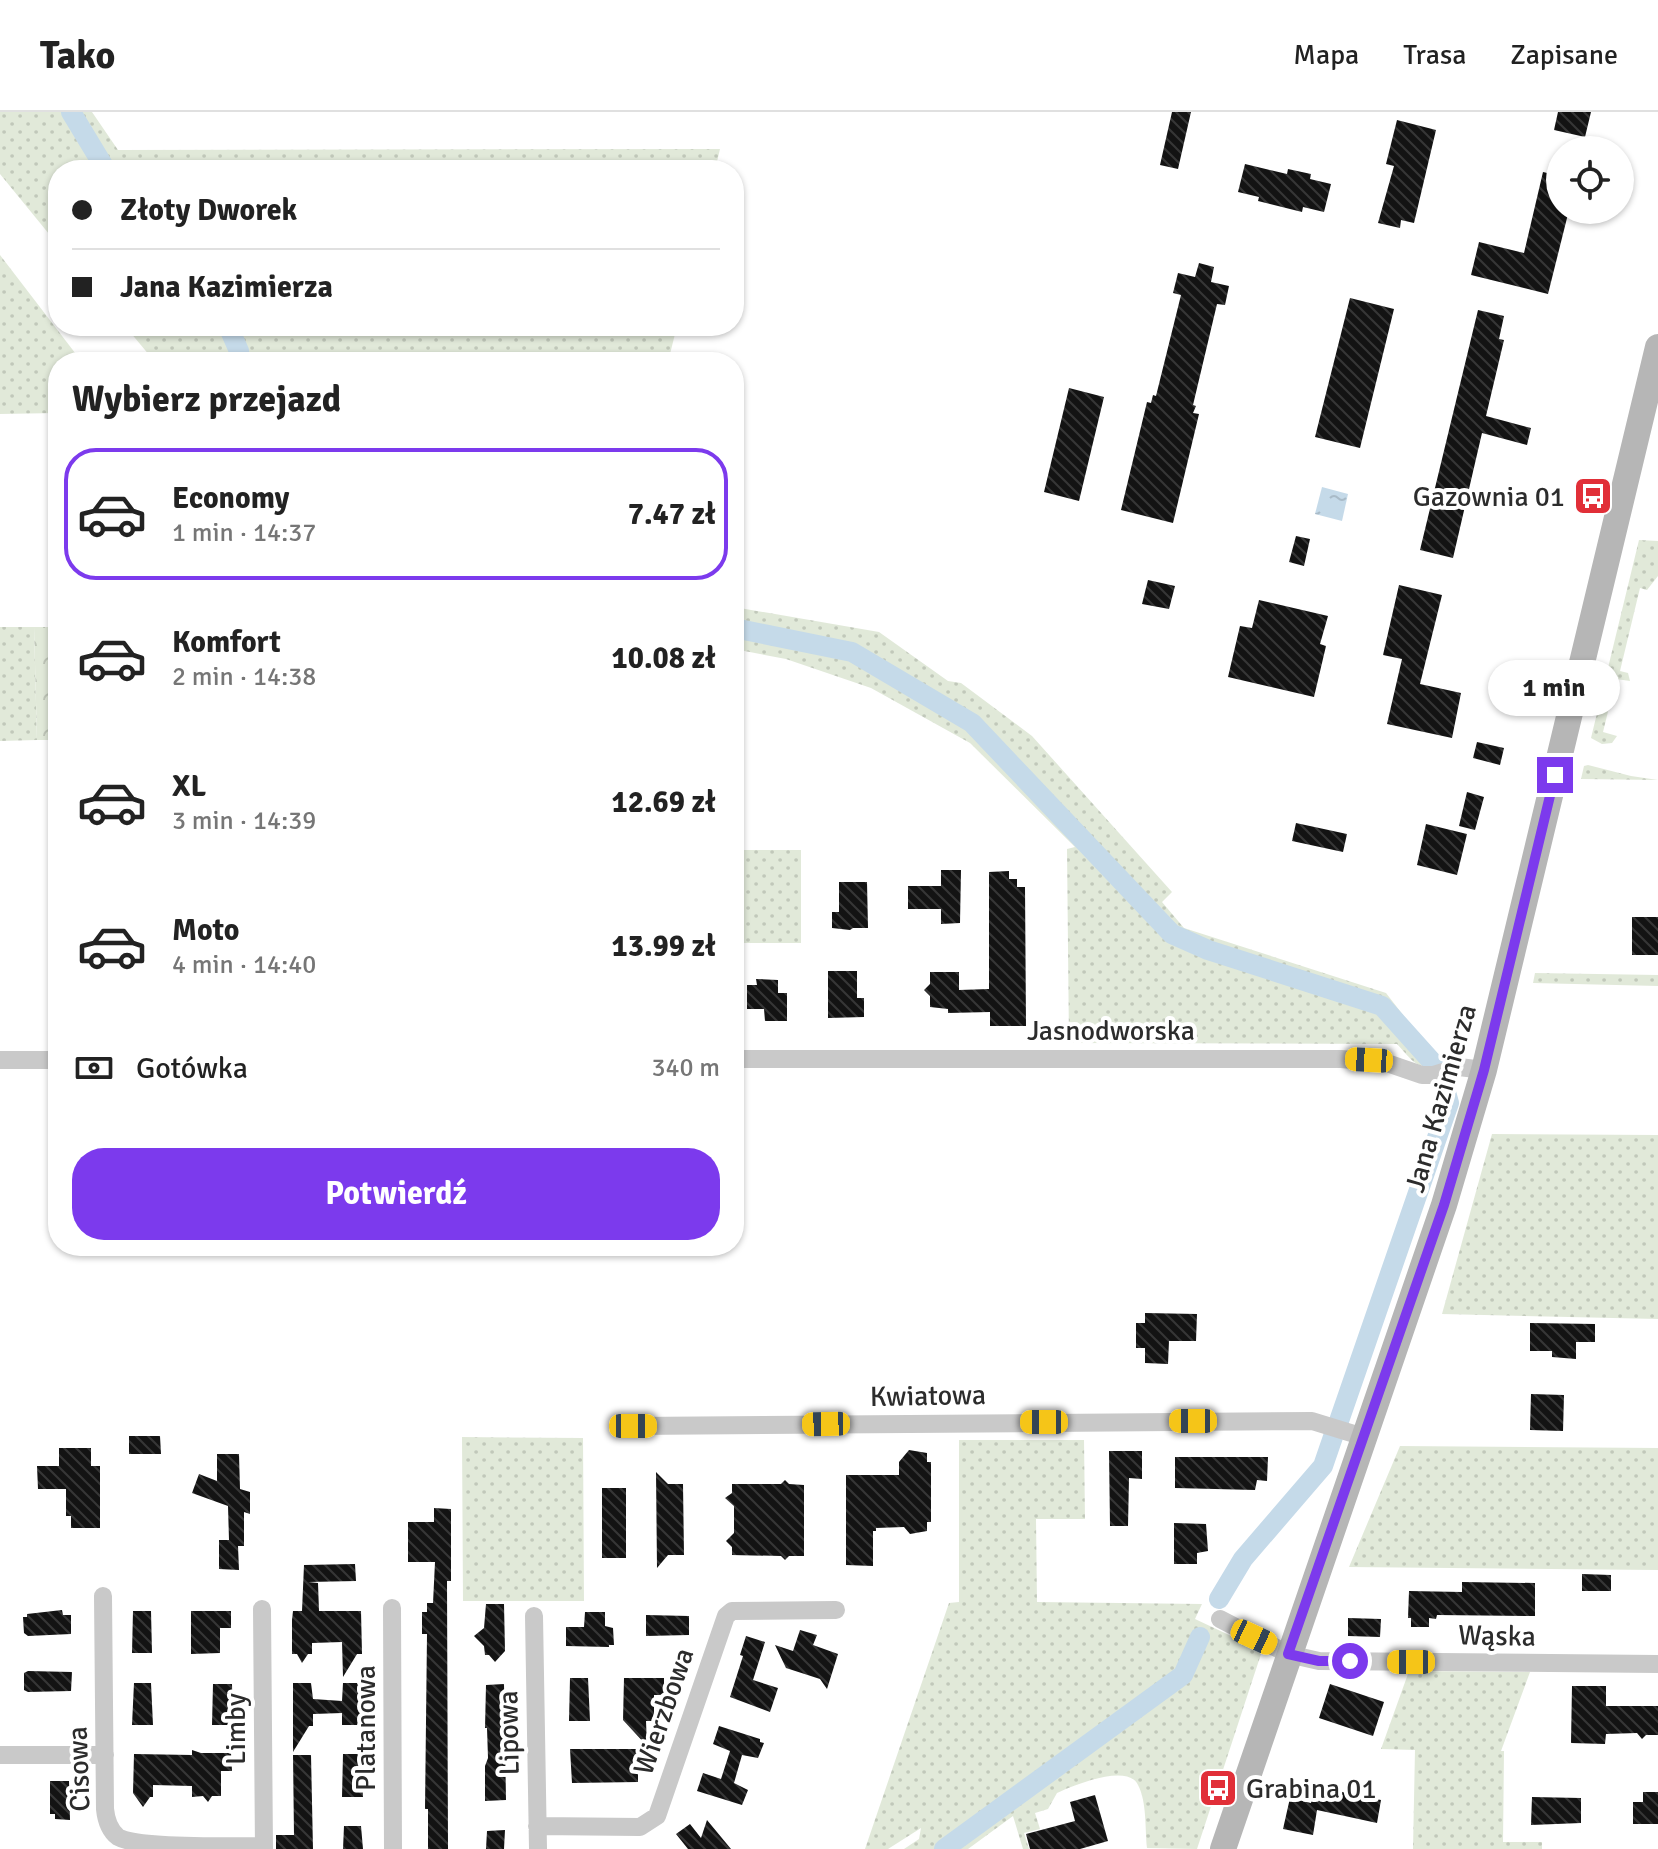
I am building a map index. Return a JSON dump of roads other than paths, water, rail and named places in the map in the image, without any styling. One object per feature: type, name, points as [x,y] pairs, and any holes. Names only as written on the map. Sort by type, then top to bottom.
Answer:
[{"type":"main road","name":"Jana Kazimierza","points":[[1223,1849],[1444,1205],[1484,1070],[1658,347]]},
{"type":"street","name":"Jasnodworska","points":[[744,1059],[1341,1059],[1387,1063],[1422,1075],[1459,1067],[1484,1070]]},
{"type":"street","points":[[0,1060],[48,1060]]},
{"type":"street","name":"Kwiatowa","points":[[633,1426],[1312,1421],[1364,1437]]},
{"type":"street","name":"Cisowa","points":[[103,1596],[107,1822],[116,1836],[130,1843],[149,1846],[264,1847]]},
{"type":"street","name":"Platanowa","points":[[392,1608],[393,1849]]},
{"type":"street","name":"Limby","points":[[262,1609],[264,1847]]},
{"type":"street","name":"Wierzbowa","points":[[537,1826],[640,1827],[657,1816],[726,1616],[732,1611],[836,1610]]},
{"type":"street","name":"Lipowa","points":[[534,1616],[538,1849]]},
{"type":"street","points":[[1220,1619],[1288,1654]]},
{"type":"street","name":"Wąska","points":[[1288,1654],[1319,1661],[1658,1664]]},
{"type":"street","points":[[0,1755],[105,1755]]},
{"type":"water","points":[[1322,487],[1348,494],[1342,521],[1315,514]]},
{"type":"waterway","points":[[71,112],[100,160]]},
{"type":"waterway","points":[[232,336],[239,352]]},
{"type":"waterway","points":[[744,630],[852,652],[972,723],[1172,934],[1208,950],[1382,1006],[1434,1064]]},
{"type":"waterway","points":[[1339,1421],[1449,1103],[1444,1085]]},
{"type":"waterway","points":[[1219,1599],[1243,1559],[1323,1466],[1334,1434]]},
{"type":"waterway","points":[[944,1849],[1183,1675],[1200,1637]]},
{"type":"place","name":"Gazownia 01","points":[[1593,496]]},
{"type":"place","name":"Grabina 01","points":[[1218,1788]]}]
